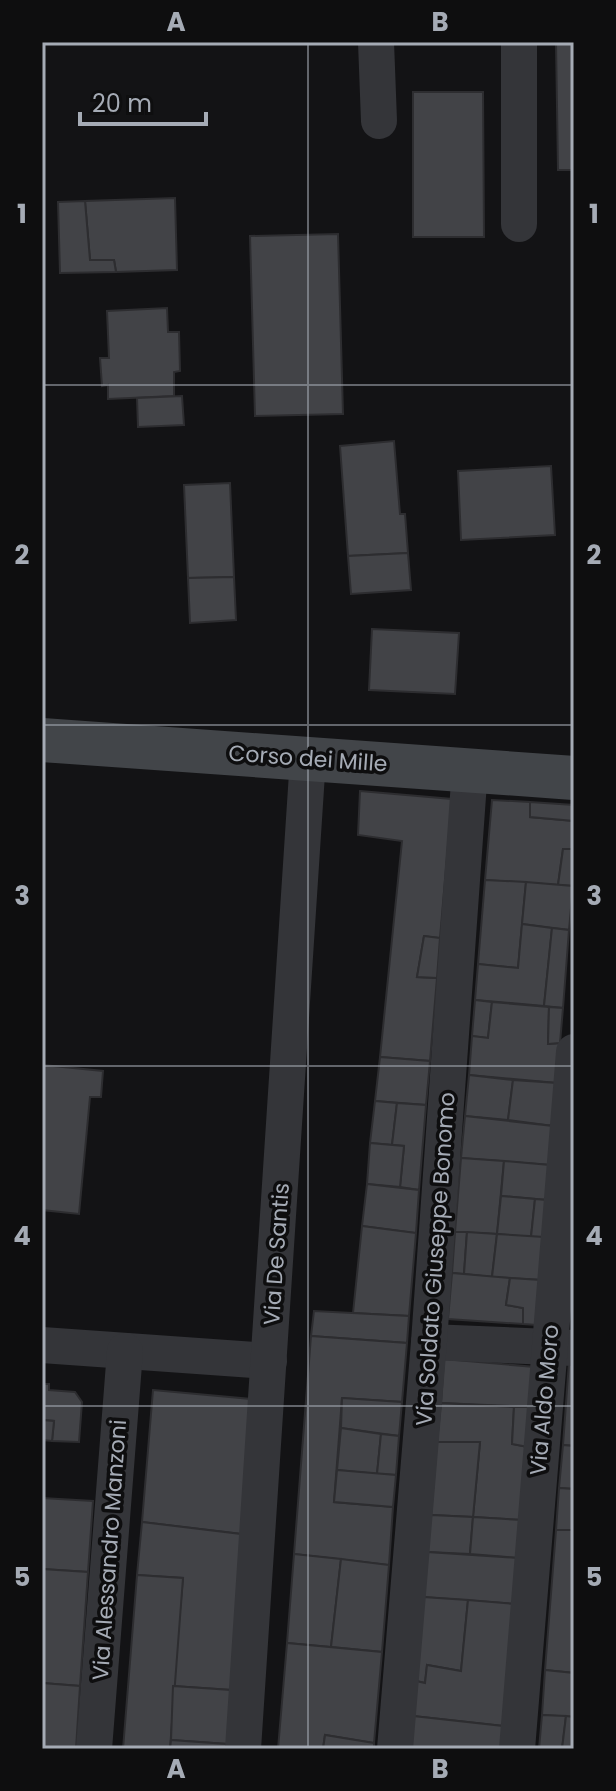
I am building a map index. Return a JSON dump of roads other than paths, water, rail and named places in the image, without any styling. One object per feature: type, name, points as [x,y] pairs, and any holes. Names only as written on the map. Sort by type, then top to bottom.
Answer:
[{"type":"street","points":[[376,42],[379,121]]},
{"type":"street","points":[[519,42],[519,224]]},
{"type":"street","name":"Corso dei Mille","points":[[42,740],[470,768],[574,778]]},
{"type":"street","name":"Via De Santis","points":[[243,1749],[308,758]]},
{"type":"street","name":"Via Soldato Giuseppe Bonomo","points":[[395,1749],[429,1342],[470,768]]},
{"type":"street","name":"Via Aldo Moro","points":[[517,1749],[561,1348],[574,1052]]},
{"type":"street","points":[[429,1342],[561,1348]]},
{"type":"street","points":[[42,1345],[269,1361]]},
{"type":"street","name":"Via Alessandro Manzoni","points":[[94,1749],[125,1351]]}]
